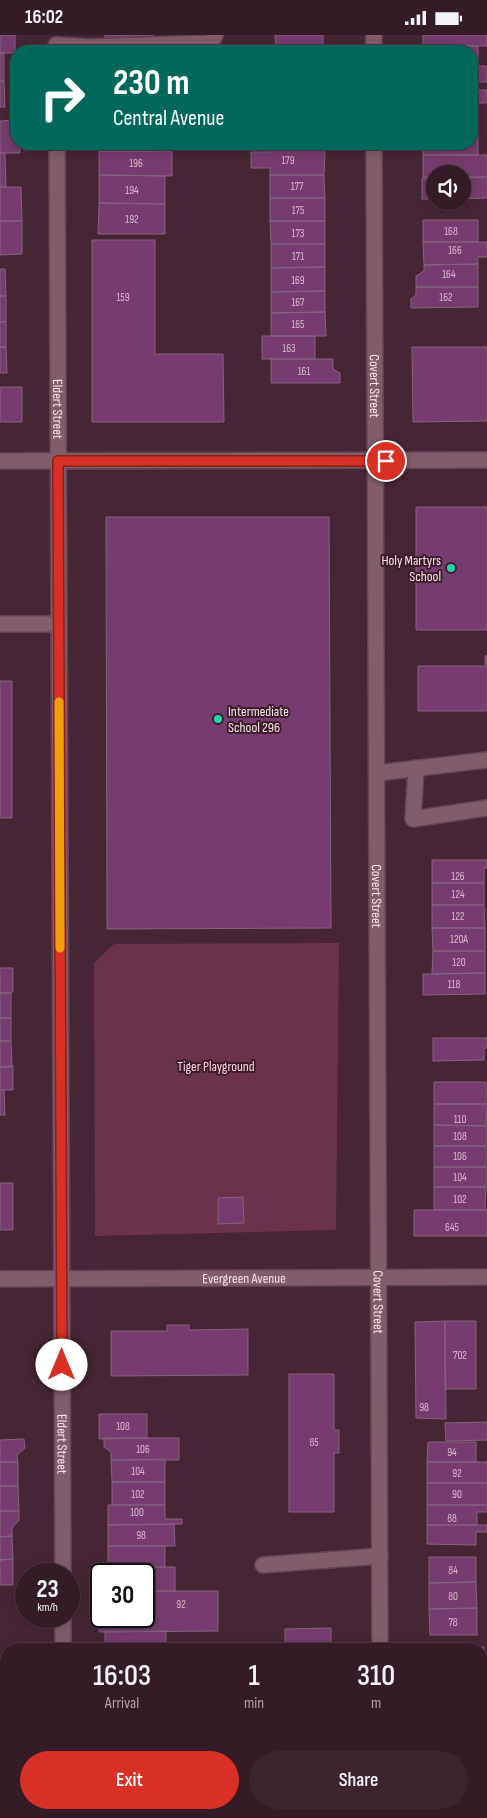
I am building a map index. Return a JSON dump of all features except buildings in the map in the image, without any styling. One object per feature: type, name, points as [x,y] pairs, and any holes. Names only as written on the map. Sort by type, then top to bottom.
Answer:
[{"type":"street","points":[[120,45],[213,39]]},
{"type":"street","name":"Eldert Street","points":[[57,150],[62,1563]]},
{"type":"street","name":"Covert Street","points":[[374,150],[380,1643]]},
{"type":"street","points":[[0,461],[487,460]]},
{"type":"street","points":[[0,624],[59,624]]},
{"type":"street","points":[[377,773],[487,760]]},
{"type":"street","points":[[416,768],[413,819],[487,807]]},
{"type":"street","name":"Evergreen Avenue","points":[[0,1279],[487,1277]]},
{"type":"street","points":[[263,1565],[380,1556]]},
{"type":"street","points":[[63,1628],[63,1643]]},
{"type":"green space","name":"Tiger Playground","points":[[339,943],[336,1230],[95,1236],[94,963],[114,944]]},
{"type":"slow traffic","points":[[59,702],[60,948]]},
{"type":"place","name":"Holy Martyrs School","points":[[451,568]]},
{"type":"place","name":"Intermediate School 296","points":[[218,719]]},
{"type":"route","points":[[62,1365],[58,461],[386,461]]}]
